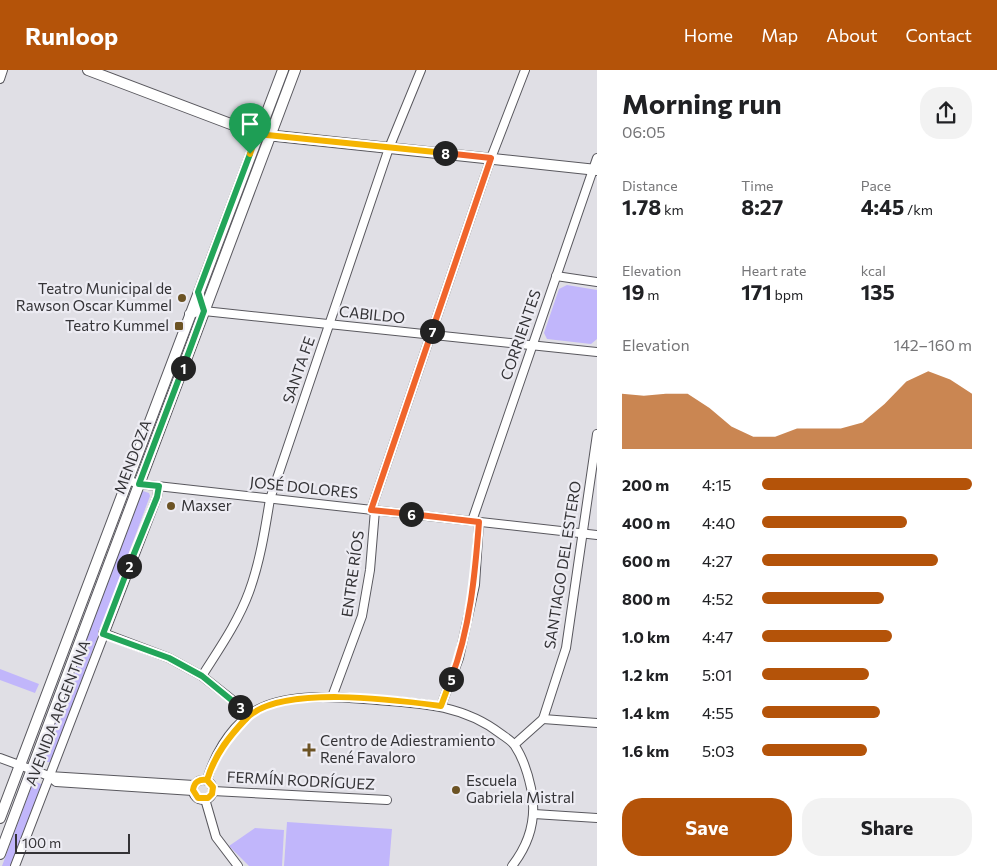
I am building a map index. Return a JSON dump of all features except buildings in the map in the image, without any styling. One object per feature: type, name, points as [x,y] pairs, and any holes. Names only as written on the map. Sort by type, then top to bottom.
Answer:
[{"type":"main road","points":[[88,70],[257,134],[595,169]]},
{"type":"main road","name":"MENDOZA","points":[[0,818],[257,134],[283,70]]},
{"type":"main road","name":"MENDOZA","points":[[0,854],[295,70]]},
{"type":"street","points":[[0,79],[3,70]]},
{"type":"street","name":"SANTA FE","points":[[202,676],[238,617],[249,593],[263,543],[270,499],[389,148],[421,70]]},
{"type":"street","name":"ENTRE RÍOS","points":[[332,697],[362,616],[370,570],[373,510],[491,158],[525,70]]},
{"type":"street","name":"CORRIENTES","points":[[441,706],[459,658],[469,612],[474,585],[476,521],[532,345],[595,169],[597,158]]},
{"type":"street","points":[[556,276],[597,282]]},
{"type":"street","points":[[198,292],[204,311]]},
{"type":"street","name":"CABILDO","points":[[189,314],[204,311],[597,352]]},
{"type":"street","name":"SANTIAGO DEL ESTERO","points":[[543,720],[546,705],[566,648],[597,434]]},
{"type":"street","name":"JOSÉ DOLORES","points":[[127,480],[139,484],[597,535]]},
{"type":"street","name":"AVENIDA ARGENTINA","points":[[15,866],[157,497],[159,486]]},
{"type":"street","points":[[103,634],[169,658],[202,676],[250,714]]},
{"type":"street","points":[[207,780],[212,762],[225,741],[250,714],[267,706],[291,699],[332,697],[441,706],[462,711],[490,726],[515,744],[528,774],[534,814],[530,834],[523,852],[512,866]]},
{"type":"street","points":[[515,744],[543,720],[597,723]]},
{"type":"street","points":[[0,758],[49,776],[194,788]]},
{"type":"street","points":[[194,788],[200,780],[207,780],[212,784],[213,791],[205,800]]},
{"type":"street","points":[[194,788],[198,798],[205,800]]},
{"type":"street","name":"FERMÍN RODRÍGUEZ","points":[[213,791],[388,800]]},
{"type":"street","points":[[205,800],[216,837],[228,863],[238,866]]},
{"type":"street","points":[[534,814],[597,818]]},
{"type":"shaded area","points":[[567,285],[597,290],[597,339],[591,344],[547,339],[544,333],[559,289]]},
{"type":"shaded area","points":[[143,491],[149,493],[150,496],[51,762],[43,762],[42,759],[140,493]]},
{"type":"shaded area","points":[[0,669],[39,684],[35,693],[0,680]]},
{"type":"shaded area","points":[[35,782],[41,784],[43,788],[13,866],[2,866],[32,785]]},
{"type":"shaded area","points":[[287,822],[392,829],[389,866],[284,866]]},
{"type":"shaded area","points":[[255,828],[284,830],[282,866],[249,866],[229,846]]},
{"type":"place","name":"Teatro Municipal de Rawson Oscar Kummel","points":[[182,298]]},
{"type":"place","name":"Teatro Kummel","points":[[179,326]]},
{"type":"place","name":"Maxser","points":[[171,506]]},
{"type":"place","name":"Centro de Adiestramiento René Favaloro","points":[[309,750]]},
{"type":"place","name":"Escuela Gabriela Mistral","points":[[456,790]]},
{"type":"route","points":[[250,154],[198,292],[204,311],[139,484],[159,486],[157,497],[103,634],[169,658],[202,676],[250,714],[225,741],[212,762],[207,780],[200,780],[195,784],[194,793],[201,800],[205,800],[212,794],[212,784],[207,780],[212,762],[225,741],[250,714],[267,706],[291,699],[332,697],[441,706],[459,658],[474,585],[479,522],[371,510],[491,158],[257,134],[250,154]]}]
